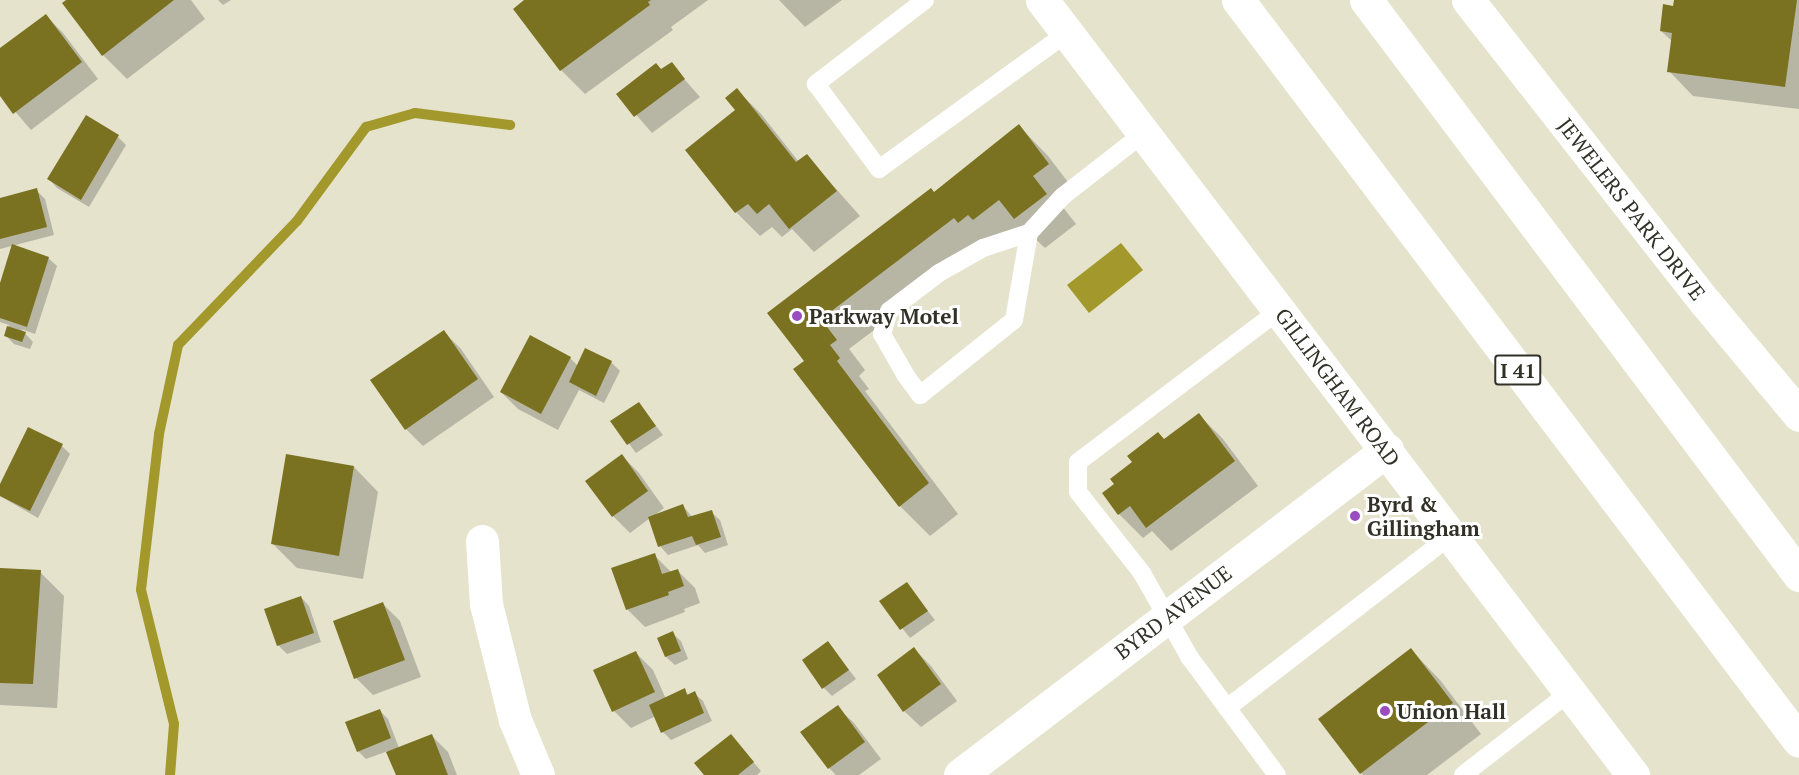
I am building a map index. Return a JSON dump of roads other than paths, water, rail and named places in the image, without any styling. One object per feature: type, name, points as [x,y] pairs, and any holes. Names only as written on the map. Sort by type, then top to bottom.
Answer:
[{"type":"main road","name":"GILLINGHAM ROAD","points":[[1042,0],[1633,775]]},
{"type":"main road","name":"I 41","points":[[1238,0],[1799,741]]},
{"type":"main road","points":[[1366,0],[1799,575]]},
{"type":"main road","name":"JEWELERS PARK DRIVE","points":[[1468,0],[1705,302],[1796,404]]},
{"type":"main road","name":"BYRD AVENUE","points":[[960,775],[1387,450]]},
{"type":"main road","points":[[482,541],[486,604],[515,720],[538,775]]},
{"type":"lane","points":[[925,0],[816,84],[879,169],[1067,33]]},
{"type":"lane","points":[[1029,233],[1014,320],[920,394],[904,374],[882,334],[889,311],[939,273],[983,248],[1029,233],[1063,196],[1144,133]]},
{"type":"lane","points":[[1277,775],[1190,658],[1142,573],[1078,492],[1078,462],[1280,310]]},
{"type":"lane","points":[[1227,708],[1452,535]]},
{"type":"lane","points":[[1463,775],[1570,692]]},
{"type":"waterway","points":[[170,775],[174,724],[141,590],[159,434],[178,345],[297,221],[366,127],[415,113],[510,125]]},
{"type":"place","name":"Parkway Motel","points":[[797,316]]},
{"type":"place","name":"Byrd & Gillingham","points":[[1355,516]]},
{"type":"place","name":"Union Hall","points":[[1385,711]]}]
